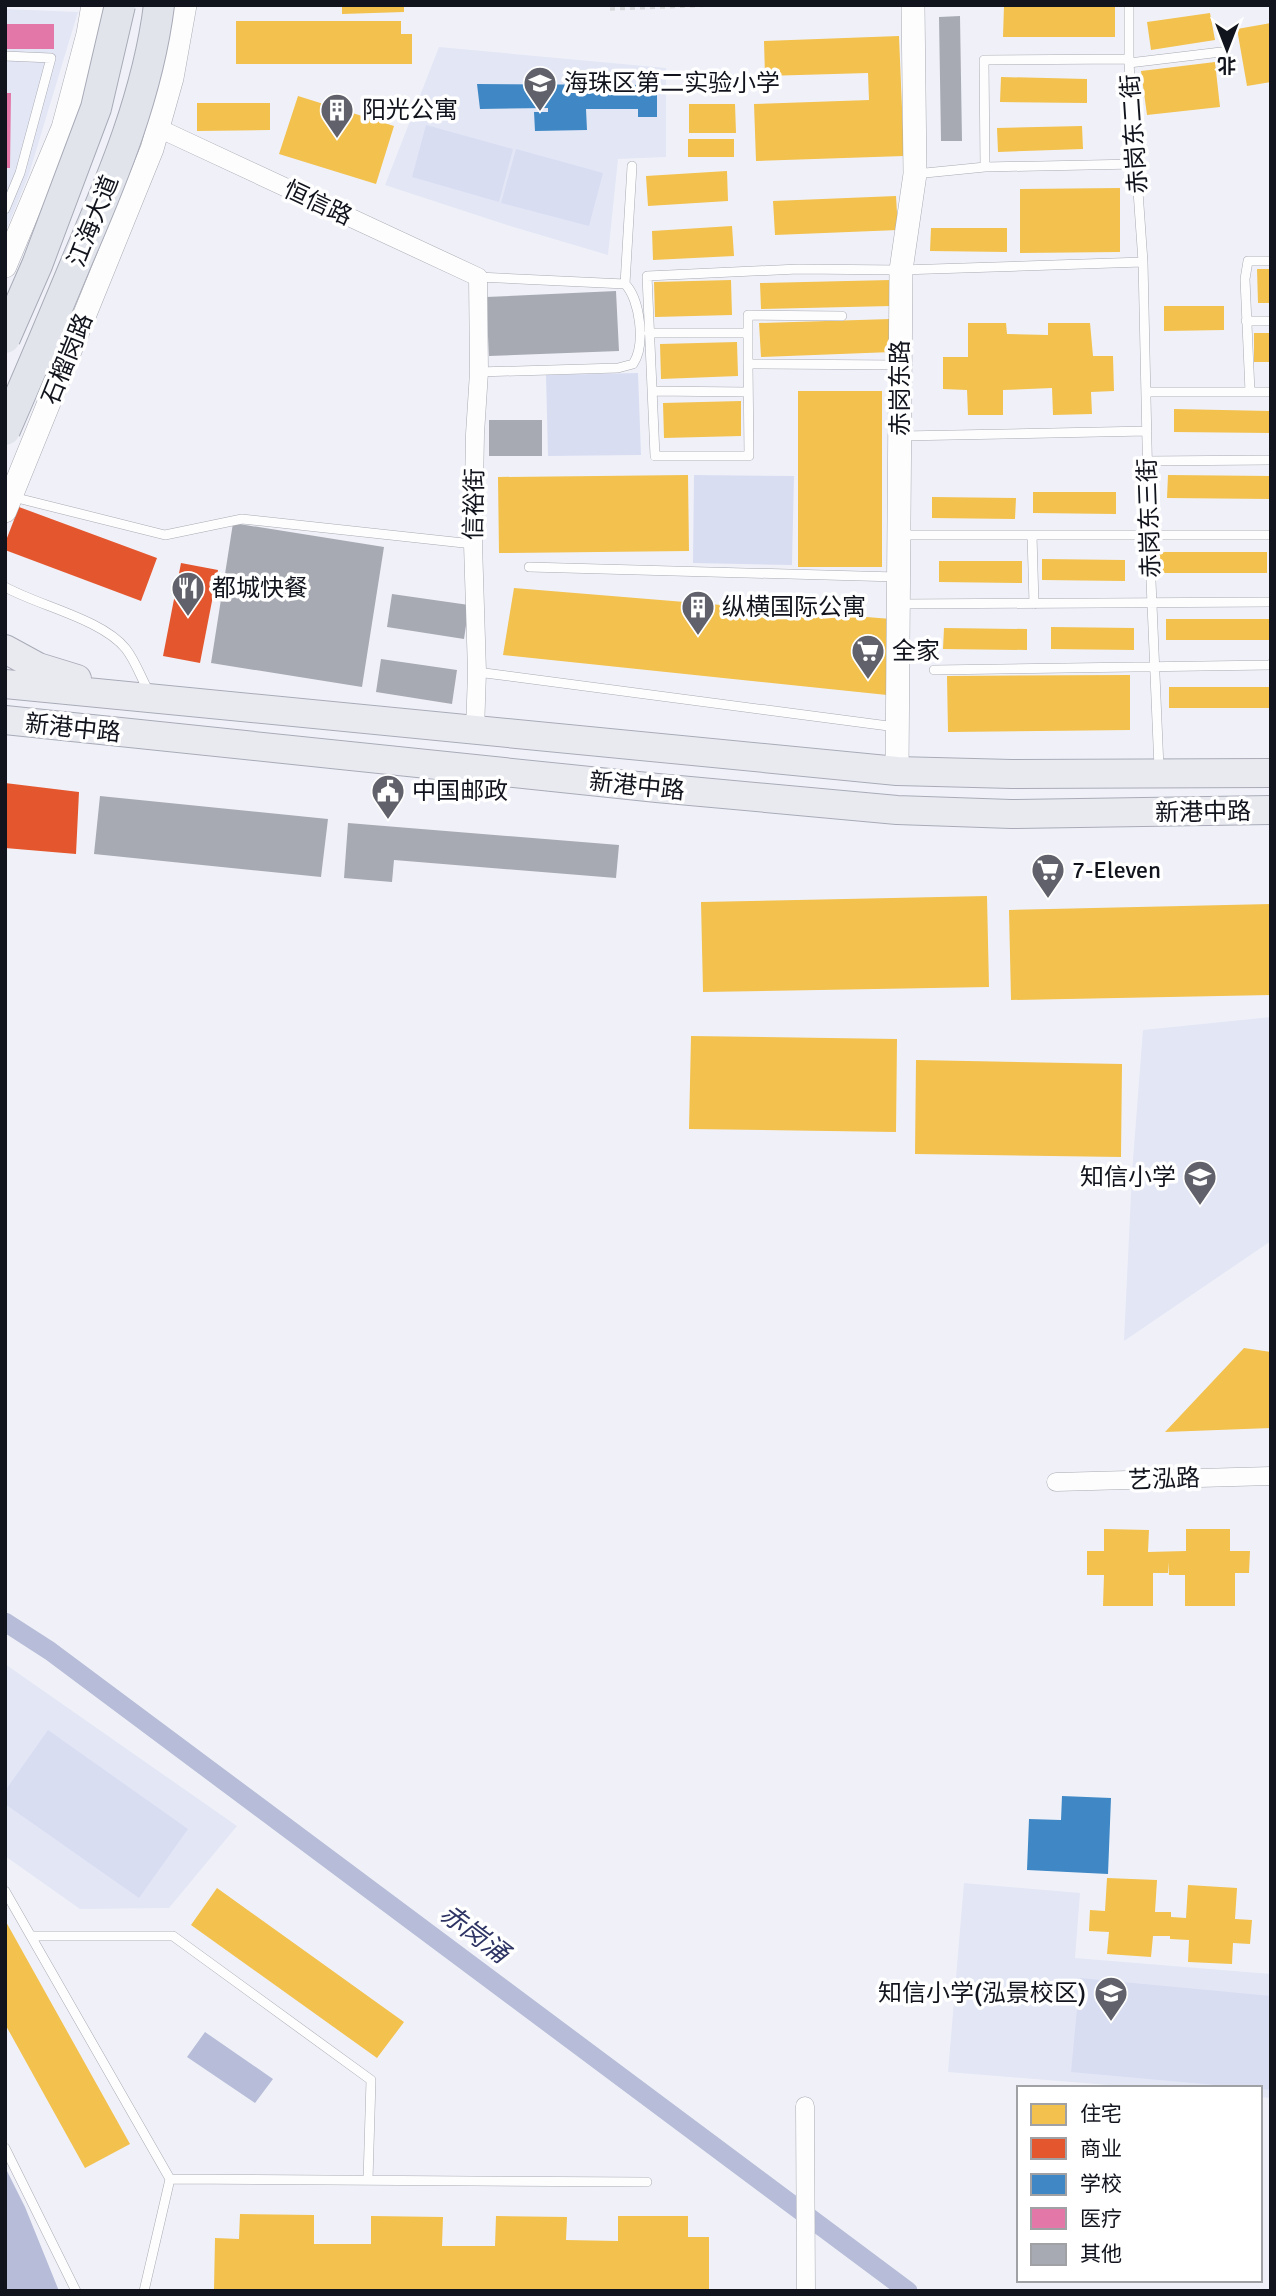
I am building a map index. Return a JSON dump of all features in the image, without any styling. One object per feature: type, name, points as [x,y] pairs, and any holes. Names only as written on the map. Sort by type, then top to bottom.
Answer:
[{"type":"highway","name":"江海大道","points":[[5,338],[37,265],[96,108],[120,5]]},
{"type":"highway","name":"江海大道","points":[[5,430],[103,201],[127,136],[144,81],[159,5]]},
{"type":"main road","points":[[5,649],[38,667],[151,697]]},
{"type":"main road","name":"新港中路","points":[[5,684],[897,771],[1271,773]]},
{"type":"main road","name":"新港中路","points":[[5,720],[897,810],[1011,814],[1271,810]]},
{"type":"main road","points":[[827,804],[830,766]]},
{"type":"main road","points":[[897,771],[897,810]]},
{"type":"street","points":[[5,266],[63,128],[93,5]]},
{"type":"street","name":"石榴岗路","points":[[8,504],[158,128],[172,78],[185,5]]},
{"type":"street","name":"赤岗东路","points":[[897,771],[901,270],[915,174],[913,5]]},
{"type":"street","name":"恒信路","points":[[158,128],[478,277]]},
{"type":"street","points":[[29,208],[34,224],[52,244],[72,248],[89,246],[116,237]]},
{"type":"street","name":"信裕街","points":[[475,731],[477,672],[473,544],[479,372],[478,277]]},
{"type":"street","points":[[5,320],[35,317],[47,323],[63,345],[65,363]]},
{"type":"street","name":"艺泓路","points":[[1056,1482],[1271,1476]]},
{"type":"street","points":[[804,2106],[806,2291]]},
{"type":"lane","name":"赤岗东二街","points":[[1129,5],[1129,61],[1143,262]]},
{"type":"lane","points":[[985,167],[984,60],[1129,61],[1221,52]]},
{"type":"lane","points":[[5,56],[51,58],[20,173],[6,207]]},
{"type":"lane","points":[[915,174],[985,167],[1136,164]]},
{"type":"lane","points":[[625,284],[632,166]]},
{"type":"lane","points":[[1250,392],[1245,279],[1248,261],[1271,261]]},
{"type":"lane","points":[[842,316],[748,315],[749,456],[654,456],[647,276],[798,269],[901,270],[1143,262]]},
{"type":"lane","name":"赤岗东三街","points":[[1143,262],[1149,534],[1159,774]]},
{"type":"lane","points":[[478,277],[625,284],[632,291],[638,307],[640,328],[638,358],[634,364],[618,368],[479,372]]},
{"type":"lane","points":[[1246,321],[1271,321]]},
{"type":"lane","points":[[649,333],[748,333]]},
{"type":"lane","points":[[748,364],[901,365]]},
{"type":"lane","points":[[652,391],[748,392]]},
{"type":"lane","points":[[1146,392],[1271,392]]},
{"type":"lane","points":[[900,436],[1147,432]]},
{"type":"lane","points":[[1147,461],[1271,460]]},
{"type":"lane","points":[[8,504],[165,535],[242,519],[473,544]]},
{"type":"lane","points":[[899,535],[1271,535]]},
{"type":"lane","points":[[1032,535],[1034,604]]},
{"type":"lane","points":[[529,567],[899,577]]},
{"type":"lane","points":[[5,587],[98,628],[116,639],[135,663],[151,697]]},
{"type":"lane","points":[[899,604],[1271,602]]},
{"type":"lane","points":[[934,670],[1271,664]]},
{"type":"lane","points":[[477,672],[898,727]]},
{"type":"lane","points":[[5,1891],[170,2179],[145,2291]]},
{"type":"lane","points":[[31,1936],[173,1936],[360,2071],[372,2080],[368,2180]]},
{"type":"lane","points":[[5,2148],[76,2291]]},
{"type":"lane","points":[[170,2179],[647,2182]]},
{"type":"path","points":[[610,9],[714,5]]},
{"type":"shaded area","points":[[5,9],[78,12],[29,174],[5,233]]},
{"type":"shaded area","name":"海珠区第二实验小学","points":[[439,47],[666,68],[666,157],[618,159],[608,255],[385,185]]},
{"type":"shaded area","points":[[426,125],[513,149],[499,202],[412,177]]},
{"type":"shaded area","points":[[516,149],[603,173],[589,226],[501,203]]},
{"type":"shaded area","points":[[638,373],[641,455],[548,456],[546,375]]},
{"type":"shaded area","points":[[694,475],[794,476],[792,565],[693,563]]},
{"type":"shaded area","name":"知信小学","points":[[1271,1017],[1271,1241],[1124,1341],[1132,1173],[1143,1030]]},
{"type":"shaded area","points":[[5,1664],[237,1826],[169,1908],[80,1909],[5,1856]]},
{"type":"shaded area","points":[[48,1730],[188,1829],[139,1898],[5,1804],[5,1791]]},
{"type":"shaded area","name":"知信小学(泓景校区)","points":[[964,1883],[1080,1893],[1075,1958],[1271,1974],[1271,2098],[1262,2097],[1262,2086],[1120,2086],[948,2072]]},
{"type":"shaded area","points":[[1080,1978],[1271,1996],[1271,2090],[1262,2089],[1262,2086],[1227,2086],[1071,2072]]},
{"type":"shaded area","points":[[205,2032],[273,2079],[255,2103],[187,2057]]},
{"type":"shaded area","points":[[5,2167],[25,2207],[59,2291],[5,2291]]},
{"type":"building: 住宅","points":[[342,5],[404,5],[404,12],[342,14]]},
{"type":"building: 住宅","points":[[1004,5],[1115,5],[1115,37],[1003,37]]},
{"type":"building: 住宅","points":[[1210,13],[1215,40],[1151,50],[1147,22]]},
{"type":"building: 住宅","points":[[236,21],[401,21],[401,34],[412,34],[412,64],[236,64]]},
{"type":"building: 住宅","points":[[1271,23],[1271,82],[1247,86],[1237,29]]},
{"type":"building: 住宅","points":[[899,36],[904,156],[756,161],[754,104],[869,100],[868,73],[765,76],[764,41]]},
{"type":"building: 住宅","points":[[1215,62],[1220,107],[1147,115],[1141,71]]},
{"type":"building: 住宅","points":[[1001,77],[1087,79],[1087,103],[1000,102]]},
{"type":"building: 住宅","name":"阳光公寓","points":[[298,96],[394,126],[376,184],[279,154]]},
{"type":"building: 住宅","points":[[197,103],[270,103],[270,130],[197,131]]},
{"type":"building: 住宅","points":[[689,104],[735,104],[736,133],[689,133]]},
{"type":"building: 住宅","points":[[1082,126],[1083,149],[998,152],[997,128]]},
{"type":"building: 住宅","points":[[688,139],[734,139],[734,157],[688,157]]},
{"type":"building: 住宅","points":[[727,171],[728,201],[648,206],[646,176]]},
{"type":"building: 住宅","points":[[1120,188],[1120,252],[1020,253],[1020,189]]},
{"type":"building: 住宅","points":[[896,196],[898,230],[775,235],[773,201]]},
{"type":"building: 住宅","points":[[732,226],[734,256],[653,260],[652,231]]},
{"type":"building: 住宅","points":[[931,228],[1007,228],[1007,252],[930,251]]},
{"type":"building: 住宅","points":[[1257,269],[1271,269],[1271,303],[1258,303]]},
{"type":"building: 住宅","points":[[731,280],[732,315],[655,317],[654,282]]},
{"type":"building: 住宅","points":[[890,280],[891,306],[761,309],[760,283]]},
{"type":"building: 住宅","points":[[1164,306],[1224,306],[1224,330],[1164,331]]},
{"type":"building: 住宅","points":[[891,319],[892,352],[761,357],[759,323]]},
{"type":"building: 住宅","points":[[968,323],[1006,323],[1007,334],[1048,335],[1048,323],[1090,323],[1093,356],[1113,356],[1114,391],[1091,392],[1092,414],[1053,415],[1052,388],[1003,390],[1003,415],[968,415],[967,390],[943,389],[943,357],[968,357]]},
{"type":"building: 住宅","points":[[1254,333],[1271,333],[1271,362],[1254,362]]},
{"type":"building: 住宅","points":[[737,342],[738,376],[661,379],[660,344]]},
{"type":"building: 住宅","points":[[798,391],[882,391],[882,567],[798,567]]},
{"type":"building: 住宅","points":[[741,401],[741,436],[664,438],[663,403]]},
{"type":"building: 住宅","points":[[1174,409],[1271,411],[1271,433],[1174,432]]},
{"type":"building: 住宅","points":[[688,475],[689,551],[499,553],[498,477]]},
{"type":"building: 住宅","points":[[1168,475],[1271,476],[1271,499],[1167,498]]},
{"type":"building: 住宅","points":[[1033,492],[1116,492],[1116,514],[1033,513]]},
{"type":"building: 住宅","points":[[932,497],[1016,498],[1015,519],[932,518]]},
{"type":"building: 住宅","points":[[1159,552],[1267,552],[1267,573],[1159,573]]},
{"type":"building: 住宅","points":[[1042,559],[1125,560],[1125,581],[1042,580]]},
{"type":"building: 住宅","points":[[939,561],[1022,561],[1022,583],[939,582]]},
{"type":"building: 住宅","name":"纵横国际公寓","points":[[514,588],[891,619],[887,695],[503,655]]},
{"type":"building: 住宅","points":[[1166,619],[1271,619],[1271,640],[1166,640]]},
{"type":"building: 住宅","points":[[1051,627],[1134,628],[1134,650],[1051,649]]},
{"type":"building: 住宅","points":[[944,628],[1027,629],[1027,650],[943,649]]},
{"type":"building: 住宅","points":[[1130,675],[1130,730],[948,732],[947,676]]},
{"type":"building: 住宅","points":[[1169,687],[1271,687],[1271,708],[1169,708]]},
{"type":"building: 住宅","points":[[987,896],[989,987],[703,992],[701,902]]},
{"type":"building: 住宅","points":[[1271,904],[1271,995],[1011,1000],[1009,910]]},
{"type":"building: 住宅","points":[[691,1036],[897,1039],[896,1132],[689,1129]]},
{"type":"building: 住宅","points":[[916,1060],[1122,1064],[1121,1157],[915,1154]]},
{"type":"building: 住宅","points":[[1244,1348],[1271,1352],[1271,1428],[1165,1432]]},
{"type":"building: 住宅","points":[[1104,1529],[1149,1530],[1148,1552],[1186,1551],[1186,1529],[1230,1529],[1230,1551],[1250,1551],[1249,1573],[1235,1573],[1235,1606],[1185,1606],[1185,1575],[1169,1575],[1168,1562],[1168,1573],[1153,1573],[1153,1606],[1103,1606],[1104,1575],[1087,1575],[1087,1551],[1104,1551]]},
{"type":"building: 住宅","points":[[1107,1878],[1157,1880],[1155,1912],[1171,1912],[1171,1917],[1186,1918],[1188,1885],[1237,1888],[1235,1919],[1252,1920],[1250,1944],[1233,1943],[1232,1964],[1188,1962],[1189,1940],[1170,1939],[1170,1936],[1153,1936],[1151,1957],[1107,1954],[1109,1932],[1089,1931],[1090,1910],[1105,1911]]},
{"type":"building: 住宅","points":[[217,1888],[404,2022],[377,2058],[191,1925]]},
{"type":"building: 住宅","points":[[5,1920],[130,2144],[85,2168],[5,2024]]},
{"type":"building: 住宅","points":[[240,2214],[314,2215],[314,2244],[371,2244],[371,2216],[443,2217],[442,2246],[495,2246],[496,2216],[567,2217],[566,2240],[618,2241],[618,2216],[688,2216],[688,2237],[709,2237],[709,2290],[214,2290],[215,2238],[239,2239]]},
{"type":"building: 商业","points":[[19,507],[157,558],[141,601],[5,550],[5,543]]},
{"type":"building: 商业","points":[[181,563],[218,570],[200,663],[163,656]]},
{"type":"building: 商业","points":[[5,783],[79,792],[76,854],[5,848]]},
{"type":"building: 学校","points":[[477,84],[657,85],[657,117],[638,117],[638,109],[586,109],[587,130],[535,131],[534,112],[548,112],[548,108],[480,109]]},
{"type":"building: 学校","points":[[1062,1796],[1111,1798],[1108,1874],[1027,1870],[1029,1819],[1061,1820]]},
{"type":"building: 医疗","points":[[5,24],[54,24],[54,49],[5,49]]},
{"type":"building: 医疗","points":[[5,93],[11,93],[10,168],[5,168]]},
{"type":"building: 其他","points":[[960,16],[962,141],[941,141],[939,17]]},
{"type":"building: 其他","points":[[616,291],[619,351],[489,356],[486,297]]},
{"type":"building: 其他","points":[[489,420],[542,420],[542,456],[489,456]]},
{"type":"building: 其他","points":[[233,523],[384,547],[362,687],[211,663]]},
{"type":"building: 其他","points":[[392,594],[469,605],[464,639],[387,627]]},
{"type":"building: 其他","points":[[381,659],[457,670],[452,704],[376,692]]},
{"type":"building: 其他","points":[[100,796],[328,819],[321,877],[94,854]]},
{"type":"building: 其他","points":[[348,823],[619,845],[616,878],[394,860],[392,882],[344,878]]},
{"type":"waterway","name":"赤岗涌","points":[[5,1622],[50,1651],[908,2291]]},
{"type":"place","name":"海珠区第二实验小学","points":[[540,113]]},
{"type":"place","name":"阳光公寓","points":[[337,140]]},
{"type":"place","name":"都城快餐","points":[[188,618]]},
{"type":"place","name":"纵横国际公寓","points":[[698,637]]},
{"type":"place","name":"全家","points":[[868,681]]},
{"type":"place","name":"中国邮政","points":[[388,821]]},
{"type":"place","name":"7-Eleven","points":[[1048,900]]},
{"type":"place","name":"知信小学","points":[[1200,1207]]},
{"type":"place","name":"知信小学(泓景校区)","points":[[1111,2023]]}]
